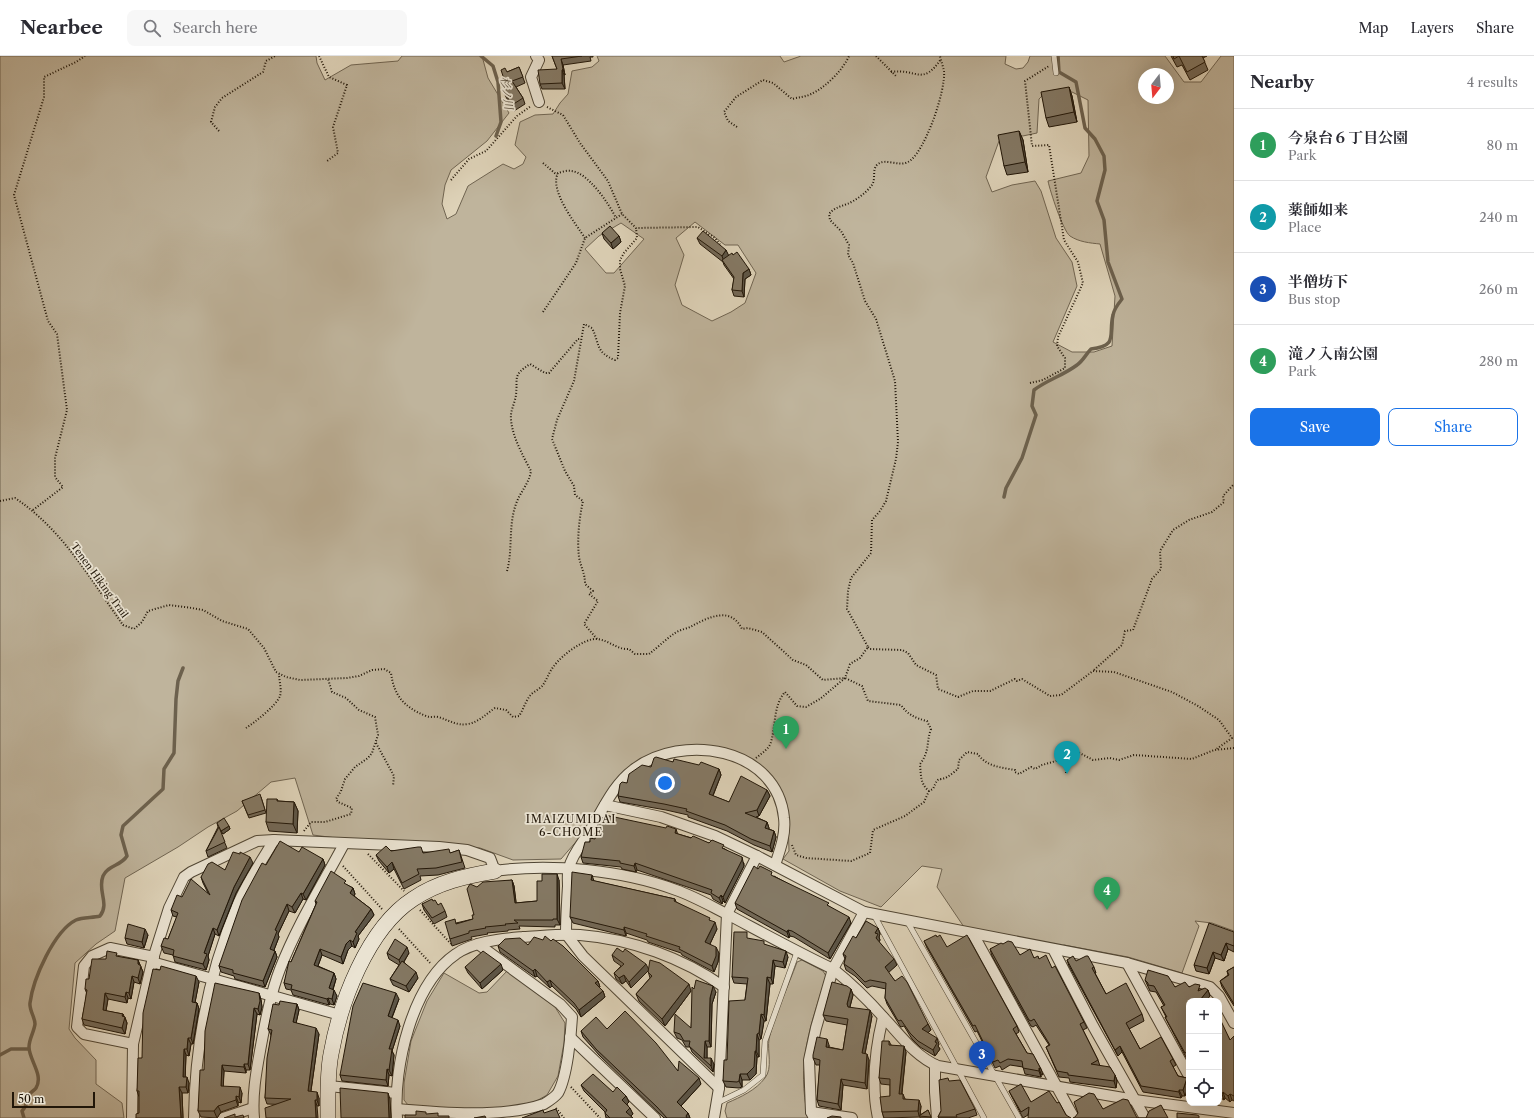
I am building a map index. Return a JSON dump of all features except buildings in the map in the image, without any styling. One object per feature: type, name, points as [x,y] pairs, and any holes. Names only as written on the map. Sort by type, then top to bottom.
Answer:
[{"type":"street","points":[[536,56],[539,60],[531,77],[539,102]]},
{"type":"street","points":[[719,1088],[583,956],[566,934],[569,868],[605,805],[616,788],[632,770],[654,757],[705,749],[720,751],[745,761],[764,775],[779,796],[784,818],[784,834],[775,865]]},
{"type":"street","points":[[605,805],[661,817],[715,836],[868,913],[1127,963],[1210,987],[1219,996],[1234,1023]]},
{"type":"street","points":[[132,1118],[134,1044],[153,959],[169,908],[184,877],[257,841],[274,840],[421,846],[467,850],[490,858],[495,871]]},
{"type":"street","points":[[194,1118],[197,1060],[211,979],[238,903],[274,840]]},
{"type":"street","points":[[222,1118],[254,1113],[259,1056],[272,996],[280,969],[301,922],[344,844]]},
{"type":"street","points":[[714,1118],[715,1104],[719,1088],[727,914],[757,856]]},
{"type":"street","points":[[328,1118],[331,1055],[340,1015],[351,982],[376,938],[401,908],[416,896],[444,882],[523,866],[569,868],[640,879],[676,890],[727,914],[797,952],[834,969],[851,983],[909,1046],[928,1062],[935,1065],[957,1071],[1135,1100],[1186,1104]]},
{"type":"street","points":[[852,1118],[813,1115],[809,1060],[834,969],[868,913]]},
{"type":"street","points":[[478,944],[560,1004],[572,1017],[563,1078],[558,1093],[537,1109],[522,1116],[462,1117],[397,1114],[396,1093],[400,1067],[408,1031],[418,1005],[437,971],[458,952],[478,944],[503,939],[566,934],[582,935],[644,947],[712,978],[724,987]]},
{"type":"street","points":[[973,934],[1074,1118]]},
{"type":"street","points":[[134,1044],[84,1034],[77,1027],[84,966],[92,956],[110,948],[153,959],[211,979],[340,1015]]},
{"type":"street","points":[[1053,949],[1089,1019],[1145,1118]]},
{"type":"street","points":[[1127,963],[1186,1071]]},
{"type":"street","points":[[878,1118],[875,1093],[875,1074],[879,1033],[883,1017]]},
{"type":"street","points":[[570,1036],[655,1118]]},
{"type":"street","points":[[935,1065],[937,1118]]},
{"type":"street","points":[[329,1086],[396,1093]]},
{"type":"street","points":[[1205,1106],[1234,1113]]},
{"type":"lane","points":[[1054,56],[1056,73]]},
{"type":"lane","points":[[868,913],[984,1118]]},
{"type":"lane","points":[[907,921],[1019,1118]]},
{"type":"lane","points":[[715,1104],[744,1090],[763,1075],[765,1041],[797,952]]},
{"type":"path","points":[[33,510],[63,487],[55,477],[55,458],[67,410],[57,334],[48,321],[14,195],[44,97],[44,77],[76,62],[85,56]]},
{"type":"path","points":[[219,131],[211,122],[215,107],[222,98],[263,72],[266,61],[275,56]]},
{"type":"path","points":[[319,56],[329,78],[347,85],[333,127],[338,153],[326,161]]},
{"type":"path","points":[[737,127],[728,121],[724,112],[736,97],[764,80],[773,83],[792,99],[802,98],[813,94],[824,85],[846,63],[850,56]]},
{"type":"path","points":[[876,56],[896,76]]},
{"type":"path","points":[[891,72],[907,72],[919,76],[928,74],[934,68],[940,57]]},
{"type":"path","points":[[940,57],[944,72],[937,110],[926,139],[914,157],[908,162],[899,164],[883,162],[878,164],[875,169],[874,184],[848,204],[833,210],[829,214],[830,220],[841,231],[848,245],[848,255],[853,263],[865,301],[876,319],[895,382],[898,442],[892,478],[886,501],[872,520],[871,553],[851,578],[848,591],[847,610],[868,647],[870,649],[902,650],[908,653],[916,665],[936,675],[938,689],[958,697],[973,691],[990,691],[1010,680],[1015,679],[1017,681],[1022,678],[1050,696],[1061,695],[1093,671],[1122,645],[1125,631],[1133,630],[1152,579],[1161,569],[1160,550],[1173,530],[1188,520],[1212,512],[1224,502],[1223,496],[1234,484]]},
{"type":"path","points":[[1030,383],[1043,380],[1065,368],[1065,358],[1057,346],[1058,337],[1083,283],[1078,262],[1064,240],[1049,145],[1032,146],[1025,81],[1055,62]]},
{"type":"path","points":[[451,180],[469,159],[486,151],[517,116],[539,102],[563,115],[580,144],[608,181],[622,214],[636,228],[637,238],[620,260],[620,269],[625,286],[620,314],[618,358],[615,360],[608,357],[598,348],[594,333],[584,324],[580,339],[574,381],[557,420],[552,439],[565,471],[574,486],[575,495],[583,501],[580,516],[579,557],[585,573],[585,584],[593,591],[590,594],[598,601],[584,624],[597,639]]},
{"type":"path","points":[[543,164],[557,175]]},
{"type":"path","points":[[557,175],[558,173],[571,171],[582,175],[602,196],[616,218]]},
{"type":"path","points":[[557,175],[555,185],[558,194],[585,238]]},
{"type":"path","points":[[542,312],[576,263],[585,238],[622,214]]},
{"type":"path","points":[[636,228],[698,227],[715,238],[722,248]]},
{"type":"path","points":[[507,571],[510,557],[510,533],[516,504],[532,471],[521,454],[511,419],[516,395],[517,377],[523,369],[530,364],[545,373],[549,373],[580,339]]},
{"type":"path","name":"Tenen Hiking Trail","points":[[0,501],[15,498],[33,510],[51,527],[123,624],[134,630],[142,622],[148,611],[169,605],[203,610],[222,621],[248,629],[264,648],[276,672],[279,674]]},
{"type":"path","points":[[246,728],[258,721],[262,714],[273,707],[280,697],[279,674],[300,680],[328,679],[359,676],[372,670],[384,668],[391,673],[392,685],[399,699],[427,717],[439,717],[458,724],[469,724],[480,720],[494,708],[506,710],[513,717],[519,716],[526,706],[529,697],[542,686],[554,665],[565,654],[589,640],[597,639],[608,642],[620,649],[629,649],[635,654],[649,654],[674,633],[689,628],[709,617],[724,616],[733,618],[739,623],[742,630],[748,628],[762,632],[793,660],[806,665],[823,680],[845,678],[862,686],[868,701],[901,705],[911,715],[927,721],[931,729],[928,737],[929,746],[927,755],[920,764],[922,782],[924,788],[928,791]]},
{"type":"path","points":[[745,761],[755,758],[766,750],[771,742],[780,698],[784,692],[797,706],[806,707],[820,699],[845,678],[850,664],[860,658],[868,647]]},
{"type":"path","points":[[784,834],[791,843],[796,855],[806,858],[851,861],[870,853],[873,830],[905,816],[924,802],[928,791],[933,789],[936,780],[946,778],[958,769],[959,760],[967,752],[978,754],[981,758],[996,766],[1015,770],[1015,772],[1019,774],[1031,767],[1036,770],[1042,765],[1056,761],[1074,750],[1093,760],[1110,758],[1119,760],[1134,755],[1192,759],[1214,750],[1232,738],[1219,720],[1172,692],[1114,672],[1093,671]]},
{"type":"path","points":[[301,835],[311,822],[325,822],[351,814],[352,808],[338,802],[336,799],[341,792],[345,779],[355,767],[368,758],[376,743],[378,735],[375,717],[359,710],[346,698],[332,692],[328,679]]},
{"type":"path","points":[[376,743],[394,776],[393,786]]},
{"type":"path","points":[[1214,750],[1234,748]]},
{"type":"path","points":[[1066,754],[1066,773]]},
{"type":"path","points":[[563,1078],[600,1118]]},
{"type":"shaded area","points":[[0,56],[316,56],[317,63],[325,80],[351,65],[398,61],[402,56],[482,56],[488,78],[509,113],[487,141],[451,170],[445,185],[442,204],[447,219],[456,214],[468,186],[503,164],[514,169],[523,164],[526,157],[515,145],[520,122],[535,115],[553,114],[568,94],[572,71],[592,67],[599,61],[597,56],[780,56],[784,62],[801,56],[1006,56],[1005,64],[1016,69],[1023,68],[1028,62],[1030,56],[1165,56],[1174,68],[1138,68],[1138,104],[1174,104],[1174,68],[1184,82],[1201,82],[1221,56],[1234,56],[1234,931],[1212,923],[1195,921],[1199,926],[1182,973],[1128,957],[1064,945],[1059,947],[964,927],[937,887],[942,869],[922,866],[881,907],[840,891],[783,859],[789,851],[788,818],[783,798],[730,750],[699,746],[632,766],[581,836],[561,859],[513,860],[480,848],[415,841],[352,840],[313,835],[295,778],[271,782],[237,811],[125,878],[115,931],[96,944],[75,963],[69,1029],[75,1038],[96,1060],[96,1084],[122,1103],[124,1118],[0,1118]],"holes":[[[1068,90],[1088,100],[1089,156],[1081,173],[1048,181],[1057,210],[1067,233],[1077,240],[1100,244],[1115,296],[1112,346],[1094,352],[1072,352],[1053,342],[1077,286],[1072,262],[1056,238],[1041,191],[1035,181],[1012,185],[992,192],[986,177],[999,141],[1037,133],[1039,99],[1043,95]],[[695,222],[725,245],[738,245],[756,273],[745,303],[712,321],[682,305],[675,285],[684,255],[676,238]],[[621,223],[644,239],[614,273],[606,273],[585,249],[599,236]]]},
{"type":"shaded area","points":[[802,960],[823,971],[826,976],[806,1046],[804,1079],[808,1118],[727,1118],[725,1111],[727,1103],[753,1090],[767,1074],[769,1069],[769,1039],[772,1029],[797,962]]},
{"type":"shaded area","points":[[507,971],[555,1007],[565,1023],[564,1043],[558,1076],[547,1095],[531,1104],[500,1112],[408,1105],[404,1100],[404,1083],[411,1041],[427,1001],[444,973],[479,993],[487,992]]},
{"type":"waterway","name":"杉ノ川","points":[[481,56],[493,66],[498,82],[501,122],[496,136]]},
{"type":"waterway","points":[[1004,497],[1006,488],[1022,458],[1036,415],[1032,406],[1034,390],[1077,365],[1091,349],[1106,345],[1109,342],[1111,338],[1114,313],[1116,307],[1122,299],[1108,262],[1104,220],[1097,201],[1105,170],[1104,156],[1095,139],[1085,128],[1076,82],[1059,72],[1058,56]]},
{"type":"waterway","points":[[24,1118],[22,1111],[26,1105],[28,1097],[36,1088],[38,1083],[37,1073],[29,1047],[35,1024],[30,1006],[35,981],[46,957],[60,934],[76,920],[100,916],[104,906],[101,887],[103,876],[105,872],[121,862],[127,856],[121,835],[123,826],[163,789],[164,769],[174,753],[176,699],[178,681],[183,668]]},
{"type":"waterway","points":[[0,1055],[11,1049],[28,1049]]},
{"type":"place","name":"今泉台６丁目公園","points":[[786,749]]},
{"type":"place","name":"薬師如来","points":[[1067,774]]},
{"type":"place","name":"滝ノ入南公園","points":[[1107,910]]},
{"type":"place","name":"半僧坊下","points":[[982,1074]]},
{"type":"district","name":"IMAIZUMIDAI 6-CHOME","points":[[571,825]]}]
